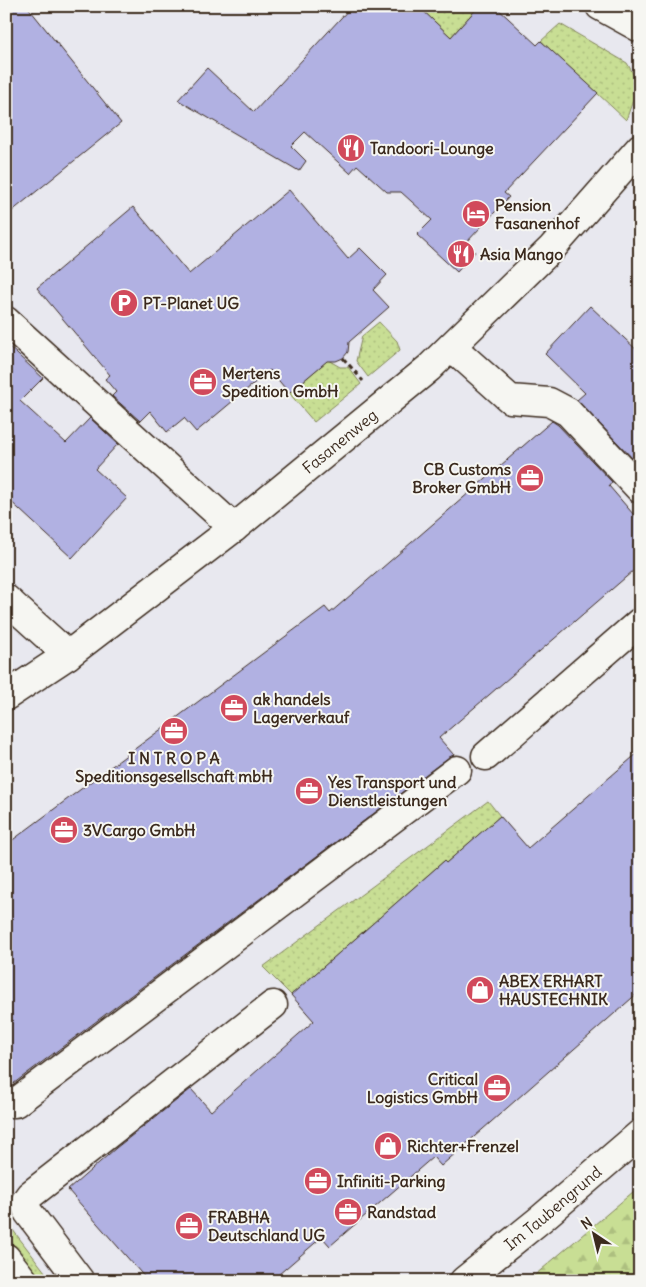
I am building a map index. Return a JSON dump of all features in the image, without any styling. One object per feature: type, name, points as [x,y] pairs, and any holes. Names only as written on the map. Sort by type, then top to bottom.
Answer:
[{"type":"street","points":[[600,6],[640,28]]},
{"type":"street","name":"Fasanenweg","points":[[6,696],[68,655],[234,528],[384,407],[452,348],[552,248],[640,148]]},
{"type":"street","points":[[6,321],[234,528]]},
{"type":"street","points":[[452,348],[510,399],[549,402],[568,412],[640,490]]},
{"type":"street","points":[[6,599],[68,655]]},
{"type":"street","points":[[486,756],[640,622]]},
{"type":"street","points":[[6,1103],[15,1103],[457,770]]},
{"type":"street","points":[[80,1281],[28,1212],[25,1202],[30,1194],[273,1005]]},
{"type":"street","name":"Im Taubengrund","points":[[464,1281],[542,1218],[640,1134]]},
{"type":"street","points":[[6,1258],[24,1281]]},
{"type":"green space","points":[[418,6],[479,6],[451,37]]},
{"type":"green space","points":[[560,24],[627,63],[637,80],[635,95],[626,120],[541,41]]},
{"type":"green space","points":[[379,322],[397,341],[400,350],[368,377],[356,361],[362,336]]},
{"type":"green space","points":[[328,360],[340,367],[348,367],[361,384],[314,422],[289,393]]},
{"type":"green space","points":[[488,801],[500,816],[446,863],[444,861],[291,995],[263,967]]},
{"type":"green space","points":[[640,1186],[640,1281],[528,1281]]},
{"type":"green space","points":[[6,1221],[52,1281],[6,1281]]},
{"type":"building","points":[[6,6],[27,6],[121,123],[6,216]]},
{"type":"building","points":[[352,6],[418,6],[451,37],[479,6],[495,6],[537,45],[541,41],[598,93],[504,193],[509,197],[466,243],[475,252],[457,272],[417,235],[432,220],[401,192],[387,192],[357,165],[350,173],[305,132],[291,146],[306,161],[299,171],[178,100],[207,68],[254,112]]},
{"type":"building","points":[[289,190],[348,259],[360,248],[387,275],[373,290],[389,307],[349,342],[348,352],[343,358],[336,361],[327,361],[289,393],[270,370],[196,432],[184,418],[167,432],[150,411],[140,421],[112,396],[116,392],[105,379],[110,375],[37,288],[133,207],[189,274]]},
{"type":"building","points":[[590,306],[640,353],[640,454],[634,460],[577,400],[585,393],[545,354]]},
{"type":"building","points":[[6,344],[43,378],[20,401],[66,443],[90,418],[118,444],[95,469],[127,498],[72,558],[6,497]]},
{"type":"building","points":[[552,421],[612,482],[609,486],[640,522],[640,565],[439,738],[454,755],[9,1087],[6,1087],[6,845],[325,607],[330,613]]},
{"type":"building","points":[[640,751],[640,991],[441,1166],[433,1157],[330,1246],[322,1237],[271,1281],[148,1281],[68,1190],[116,1148],[191,1089],[211,1111],[314,1021],[291,995],[444,861],[446,863],[500,816],[528,848]]},
{"type":"place","name":"Tandoori-Lounge","points":[[351,148]]},
{"type":"place","name":"Pension Fasanenhof","points":[[476,214]]},
{"type":"place","name":"Asia Mango","points":[[461,254]]},
{"type":"place","name":"PT-Planet UG","points":[[124,303]]},
{"type":"place","name":"Mertens Spedition GmbH","points":[[203,382]]},
{"type":"place","name":"CB Customs Broker GmbH","points":[[530,478]]},
{"type":"place","name":"ak handels Lagerverkauf","points":[[234,708]]},
{"type":"place","name":"I N T R O P A Speditionsgesellschaft mbH","points":[[174,731]]},
{"type":"place","name":"Yes Transport und Dienstleistungen","points":[[309,791]]},
{"type":"place","name":"3VCargo GmbH","points":[[64,830]]},
{"type":"place","name":"ABEX ERHART HAUSTECHNIK","points":[[480,990]]},
{"type":"place","name":"Critical Logistics GmbH","points":[[497,1088]]},
{"type":"place","name":"Richter+Frenzel","points":[[388,1146]]},
{"type":"place","name":"Infiniti-Parking","points":[[318,1181]]},
{"type":"place","name":"Randstad","points":[[348,1212]]},
{"type":"place","name":"FRABHA Deutschland UG","points":[[189,1226]]}]
